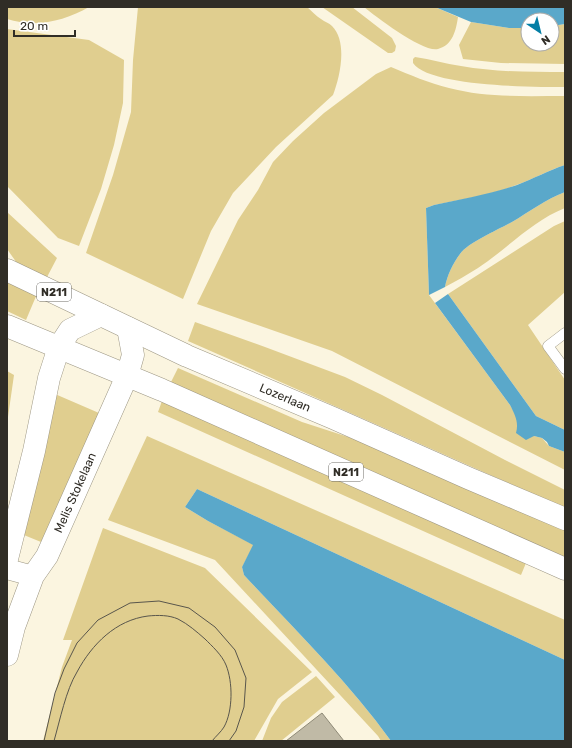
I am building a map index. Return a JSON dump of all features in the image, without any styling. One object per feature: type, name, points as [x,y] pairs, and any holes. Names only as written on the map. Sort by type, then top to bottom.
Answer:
[{"type":"main road","name":"Lozerlaan","points":[[7,270],[187,356],[334,418],[461,475],[565,519]]},
{"type":"main road","points":[[7,559],[34,451],[49,378],[59,348],[70,330],[101,315]]},
{"type":"main road","name":"N211","points":[[7,326],[127,376],[565,569]]},
{"type":"main road","name":"Melis Stokelaan","points":[[7,655],[14,627],[33,576],[47,556],[127,376],[133,355],[128,328]]},
{"type":"street","points":[[7,569],[33,576]]},
{"type":"lane","points":[[565,333],[548,346],[565,369]]},
{"type":"shaded area","points":[[7,7],[89,7],[70,16],[50,22],[28,23],[7,19]]},
{"type":"shaded area","points":[[138,7],[307,7],[319,18],[332,26],[340,41],[340,69],[333,95],[276,147],[233,193],[211,231],[183,299],[86,253],[113,175],[131,112],[133,60]]},
{"type":"shaded area","points":[[322,7],[352,7],[392,38],[396,46],[395,51],[388,53]]},
{"type":"shaded area","points":[[364,7],[435,7],[458,17],[455,32],[450,41],[443,47],[431,49],[422,46],[400,33]]},
{"type":"shaded area","points":[[471,22],[509,28],[520,28],[520,52],[560,52],[560,25],[565,24],[565,64],[501,63],[463,59],[459,45]]},
{"type":"shaded area","points":[[7,29],[89,40],[124,60],[123,103],[114,145],[101,189],[79,246],[58,238],[7,186]]},
{"type":"shaded area","points":[[415,57],[455,65],[500,71],[565,72],[565,87],[508,86],[460,81],[439,77],[423,71],[413,63],[413,59]]},
{"type":"shaded area","points":[[391,67],[434,84],[463,91],[507,96],[565,96],[565,165],[498,191],[426,208],[429,295],[510,405],[517,418],[518,426],[534,436],[542,438],[549,446],[565,452],[565,470],[332,351],[197,304],[238,220],[258,190],[273,162],[293,141],[324,113],[376,74]]},
{"type":"shaded area","points":[[565,192],[565,208],[542,220],[478,268],[445,287],[447,278],[457,258],[470,245],[512,222],[544,202]]},
{"type":"shaded area","points":[[7,212],[57,258],[46,279],[19,266],[7,249]]},
{"type":"shaded area","points":[[565,221],[565,292],[528,325],[565,380],[565,430],[536,416],[448,294],[554,226]]},
{"type":"shaded area","points":[[7,282],[37,294],[26,320],[7,311]]},
{"type":"shaded area","points":[[195,322],[345,377],[382,395],[565,490],[565,508],[188,341]]},
{"type":"shaded area","points":[[178,368],[302,422],[376,446],[565,529],[565,559],[170,384]]},
{"type":"shaded area","points":[[7,371],[14,375],[7,424]]},
{"type":"shaded area","points":[[55,394],[99,413],[41,542],[19,533]]},
{"type":"shaded area","points":[[162,401],[526,563],[521,575],[158,412]]},
{"type":"shaded area","points":[[147,436],[565,620],[565,660],[197,489],[185,507],[254,545],[242,567],[244,575],[339,676],[391,741],[381,741],[215,560],[108,520]]},
{"type":"shaded area","points":[[103,528],[205,568],[312,672],[278,699],[254,741],[43,741],[62,667],[72,640],[63,640]]},
{"type":"shaded area","points":[[316,676],[335,697],[281,741],[262,741],[271,718],[282,702]]},
{"type":"water","points":[[435,7],[565,7],[565,24],[560,25],[560,12],[520,12],[520,28],[509,28],[471,22]]},
{"type":"water","points":[[565,165],[565,192],[544,202],[512,222],[470,245],[455,261],[445,287],[429,295],[426,208],[507,188],[523,183]]},
{"type":"water","points":[[448,294],[536,416],[565,430],[565,452],[549,446],[542,438],[534,436],[526,440],[516,433],[517,422],[510,405],[435,303]]},
{"type":"water","points":[[197,489],[565,660],[565,741],[391,741],[339,676],[244,575],[242,567],[253,545],[185,507]]},
{"type":"building","points":[[322,713],[344,741],[286,741]]},
{"type":"tram line","points":[[44,741],[55,693],[64,669],[77,643],[98,620],[130,603],[159,601],[189,608],[215,627],[235,650],[246,678],[244,707],[236,731],[229,741]]},
{"type":"tram line","points":[[54,741],[73,679],[90,652],[106,635],[126,622],[136,618],[160,615],[175,618],[189,626],[214,648],[226,665],[231,688],[229,713],[224,727],[212,741]]}]
